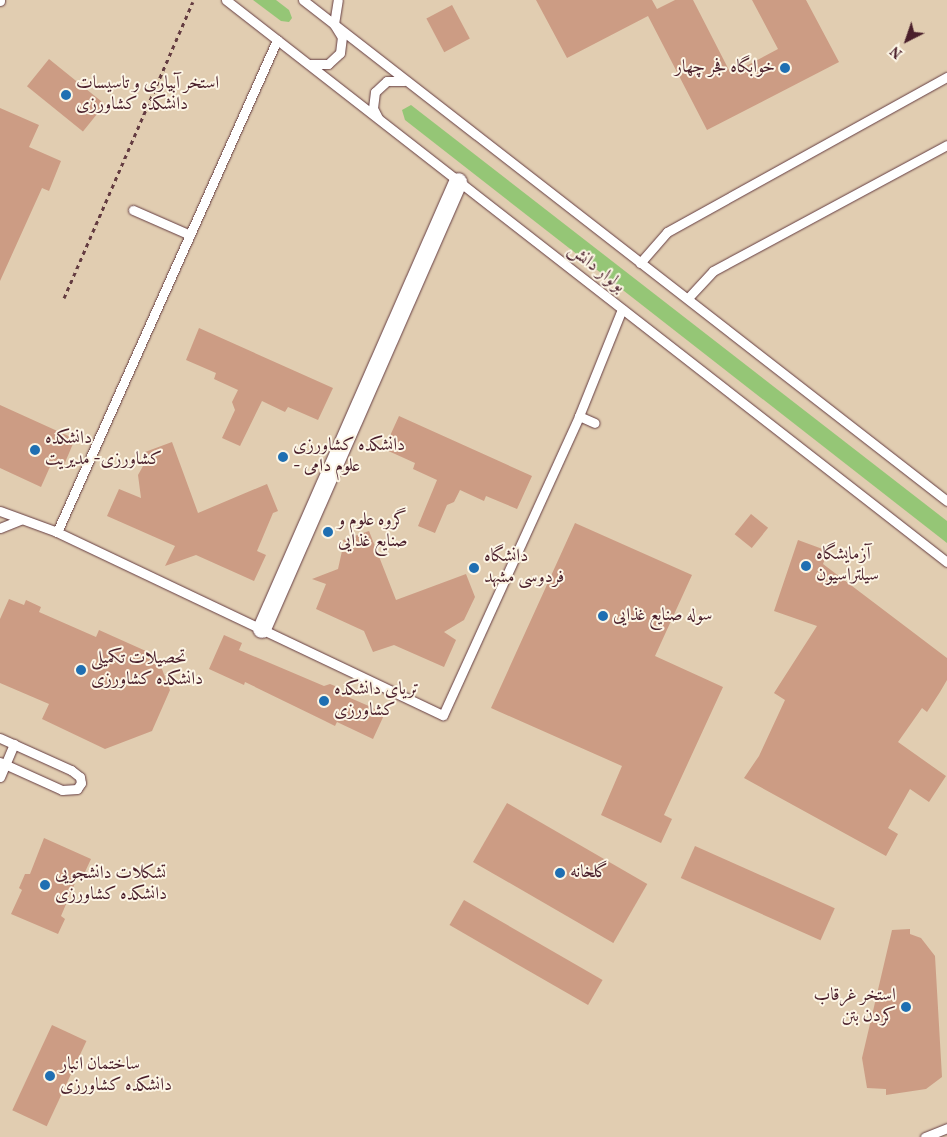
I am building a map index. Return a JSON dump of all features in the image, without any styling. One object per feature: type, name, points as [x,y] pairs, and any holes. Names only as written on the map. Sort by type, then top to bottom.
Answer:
[{"type":"street","points":[[262,629],[458,182]]},
{"type":"lane","name":"بولوار دانش","points":[[226,0],[947,562]]},
{"type":"lane","name":"بولوار دانش","points":[[303,0],[947,501]]},
{"type":"lane","points":[[302,60],[319,66],[335,60],[342,46],[339,30],[334,24],[338,0]]},
{"type":"lane","points":[[57,532],[277,40]]},
{"type":"lane","points":[[640,262],[667,232],[947,77]]},
{"type":"lane","points":[[382,122],[373,108],[375,92],[380,85],[395,79],[411,84]]},
{"type":"lane","points":[[688,298],[713,271],[947,145]]},
{"type":"lane","points":[[133,210],[190,235]]},
{"type":"lane","points":[[0,511],[20,520],[57,532],[444,715],[579,416],[622,309]]},
{"type":"lane","points":[[579,416],[595,423]]},
{"type":"lane","points":[[0,528],[20,520]]},
{"type":"lane","points":[[0,738],[71,770],[80,777],[81,783],[77,788],[62,790],[3,764]]},
{"type":"lane","points":[[0,777],[3,764],[14,744]]},
{"type":"lane","points":[[925,1137],[947,1128]]},
{"type":"path","points":[[64,298],[193,2]]},
{"type":"shaded area","name":"دانشگاه فردوسی مشهد","points":[[0,0],[947,0],[947,1137],[0,1137]]},
{"type":"green space","points":[[253,0],[276,0],[289,10],[292,18],[289,22],[281,21]]},
{"type":"green space","points":[[411,105],[947,521],[947,543],[405,120],[402,110]]},
{"type":"building","name":"خوابگاه فجر چهار","points":[[536,0],[652,0],[657,9],[675,0],[693,0],[731,74],[778,49],[752,0],[806,0],[839,62],[707,130],[648,16],[567,58]]},
{"type":"building","points":[[452,5],[470,39],[444,52],[426,19]]},
{"type":"building","name":"استخر آبیاری و تاسیسات دانشکده کشاورزی","points":[[49,59],[105,104],[83,132],[27,86]]},
{"type":"building","points":[[0,108],[39,125],[29,147],[61,161],[49,191],[42,188],[0,281]]},
{"type":"building","points":[[199,328],[333,388],[318,420],[288,407],[285,412],[262,401],[240,446],[222,438],[235,410],[232,402],[238,390],[214,379],[216,373],[186,360]]},
{"type":"building","name":"دانشکده کشاورزی- مدیریت","points":[[0,405],[75,439],[64,465],[53,460],[41,487],[0,468]]},
{"type":"building","points":[[399,416],[532,476],[517,509],[486,496],[484,501],[460,490],[454,502],[447,505],[435,533],[418,526],[437,480],[413,469],[415,463],[384,449]]},
{"type":"building","points":[[172,442],[198,513],[267,484],[278,511],[273,513],[257,551],[266,555],[254,581],[196,555],[165,566],[175,546],[107,516],[119,489],[141,498],[138,475],[147,459],[145,452]]},
{"type":"building","points":[[751,514],[768,528],[752,548],[735,534]]},
{"type":"building","name":"سوله صنایع غذایی","points":[[575,523],[692,575],[655,656],[723,687],[664,815],[672,819],[661,843],[601,815],[622,766],[491,708]]},
{"type":"building","points":[[369,531],[396,600],[466,574],[475,597],[464,620],[444,632],[456,640],[444,667],[394,645],[373,652],[364,631],[316,609],[326,584],[312,579],[338,569],[342,551],[347,550],[343,540]]},
{"type":"building","points":[[798,540],[828,551],[823,564],[947,658],[947,680],[940,692],[927,712],[922,708],[898,742],[946,776],[929,802],[910,789],[888,828],[898,834],[886,856],[744,778],[759,756],[785,700],[774,693],[817,626],[774,611]]},
{"type":"building","name":"تحصیلات تکمیلی دانشکده کشاورزی","points":[[9,599],[24,605],[26,600],[41,607],[39,612],[96,637],[99,630],[157,656],[170,690],[152,731],[105,749],[42,719],[49,704],[0,683],[0,619]]},
{"type":"building","name":"تریای دانشکده کشاورزی","points":[[224,635],[242,643],[239,650],[324,686],[330,684],[340,688],[341,694],[385,713],[373,739],[337,722],[335,726],[245,682],[244,685],[209,669]]},
{"type":"building","name":"گلخانه","points":[[507,803],[647,884],[613,943],[473,862]]},
{"type":"building","name":"تشکلات دانشجویی دانشکده کشاورزی","points":[[44,838],[91,859],[85,872],[78,876],[61,916],[65,919],[58,934],[11,914],[22,890],[19,888],[25,874],[30,874]]},
{"type":"building","points":[[695,846],[835,908],[821,940],[681,878]]},
{"type":"building","points":[[464,900],[603,980],[588,1005],[450,925]]},
{"type":"building","name":"استخر غرقاب کردن بتن","points":[[910,929],[910,934],[921,938],[935,956],[942,1077],[926,1089],[886,1095],[886,1089],[867,1088],[862,1058],[892,930]]},
{"type":"building","name":"ساختمان انبار دانشکده کشاورزی","points":[[52,1025],[86,1041],[47,1126],[12,1110]]},
{"type":"place","name":"خوابگاه فجر چهار","points":[[785,68]]},
{"type":"place","name":"استخر آبیاری و تاسیسات دانشکده کشاورزی","points":[[66,95]]},
{"type":"place","name":"دانشکده کشاورزی- مدیریت","points":[[35,450]]},
{"type":"place","name":"دانشکده کشاورزی - علوم دامی","points":[[283,457]]},
{"type":"place","name":"گروه علوم و صنایع غذایی","points":[[328,532]]},
{"type":"place","name":"آزمایشگاه سیلتراسیون","points":[[806,566]]},
{"type":"place","name":"دانشگاه فردوسی مشهد","points":[[474,568]]},
{"type":"place","name":"سوله صنایع غذایی","points":[[603,616]]},
{"type":"place","name":"تحصیلات تکمیلی دانشکده کشاورزی","points":[[81,670]]},
{"type":"place","name":"تریای دانشکده کشاورزی","points":[[324,701]]},
{"type":"place","name":"گلخانه","points":[[560,873]]},
{"type":"place","name":"تشکلات دانشجویی دانشکده کشاورزی","points":[[45,885]]},
{"type":"place","name":"استخر غرقاب کردن بتن","points":[[906,1007]]},
{"type":"place","name":"ساختمان انبار دانشکده کشاورزی","points":[[50,1076]]}]
